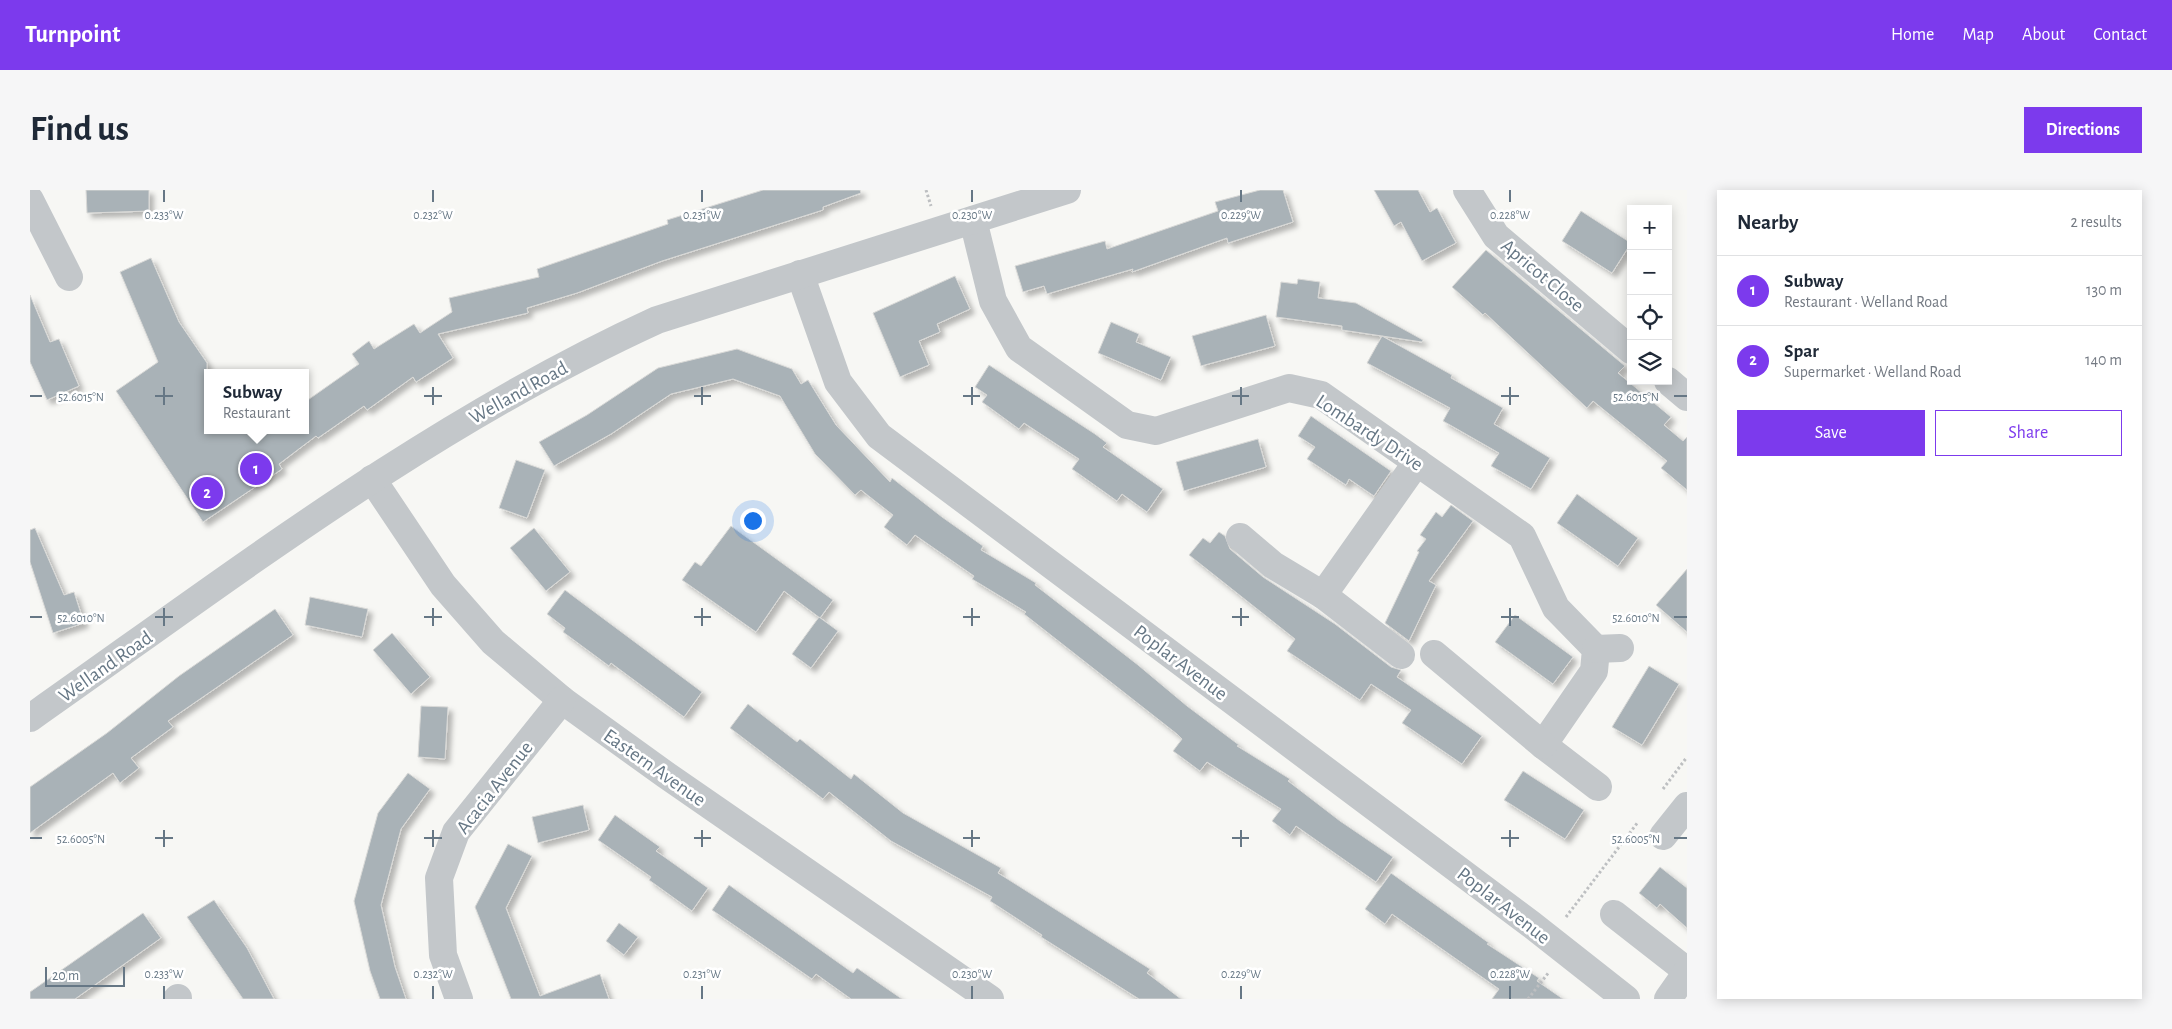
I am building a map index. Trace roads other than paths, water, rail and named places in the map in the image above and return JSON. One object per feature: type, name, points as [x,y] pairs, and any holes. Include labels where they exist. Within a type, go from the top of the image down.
[{"type":"street","name":"Welland Road","points":[[32,712],[372,479],[461,424],[612,340],[657,320],[1067,190]]},
{"type":"street","name":"Apricot Close","points":[[1467,190],[1496,236],[1627,347]]},
{"type":"street","points":[[30,200],[69,277]]},
{"type":"street","name":"Lombardy Drive","points":[[973,220],[993,301],[1019,348],[1127,425],[1156,431],[1289,388],[1322,395],[1522,536],[1556,608],[1608,649],[1543,744]]},
{"type":"street","name":"Poplar Avenue","points":[[800,274],[838,382],[880,436],[1532,925],[1565,953],[1626,999]]},
{"type":"street","points":[[1323,595],[1417,462]]},
{"type":"street","name":"Eastern Avenue","points":[[372,479],[443,585],[493,642],[562,700],[666,776],[990,999]]},
{"type":"street","points":[[1240,537],[1273,565],[1323,595],[1401,655]]},
{"type":"street","points":[[1434,654],[1598,787]]},
{"type":"street","name":"Acacia Avenue","points":[[459,999],[443,955],[439,878],[456,832],[562,700]]},
{"type":"street","points":[[1663,836],[1687,806]]},
{"type":"street","points":[[1614,914],[1687,972],[1668,999]]},
{"type":"place","name":"Subway","points":[[256,469]]},
{"type":"place","name":"Spar","points":[[207,493]]}]
